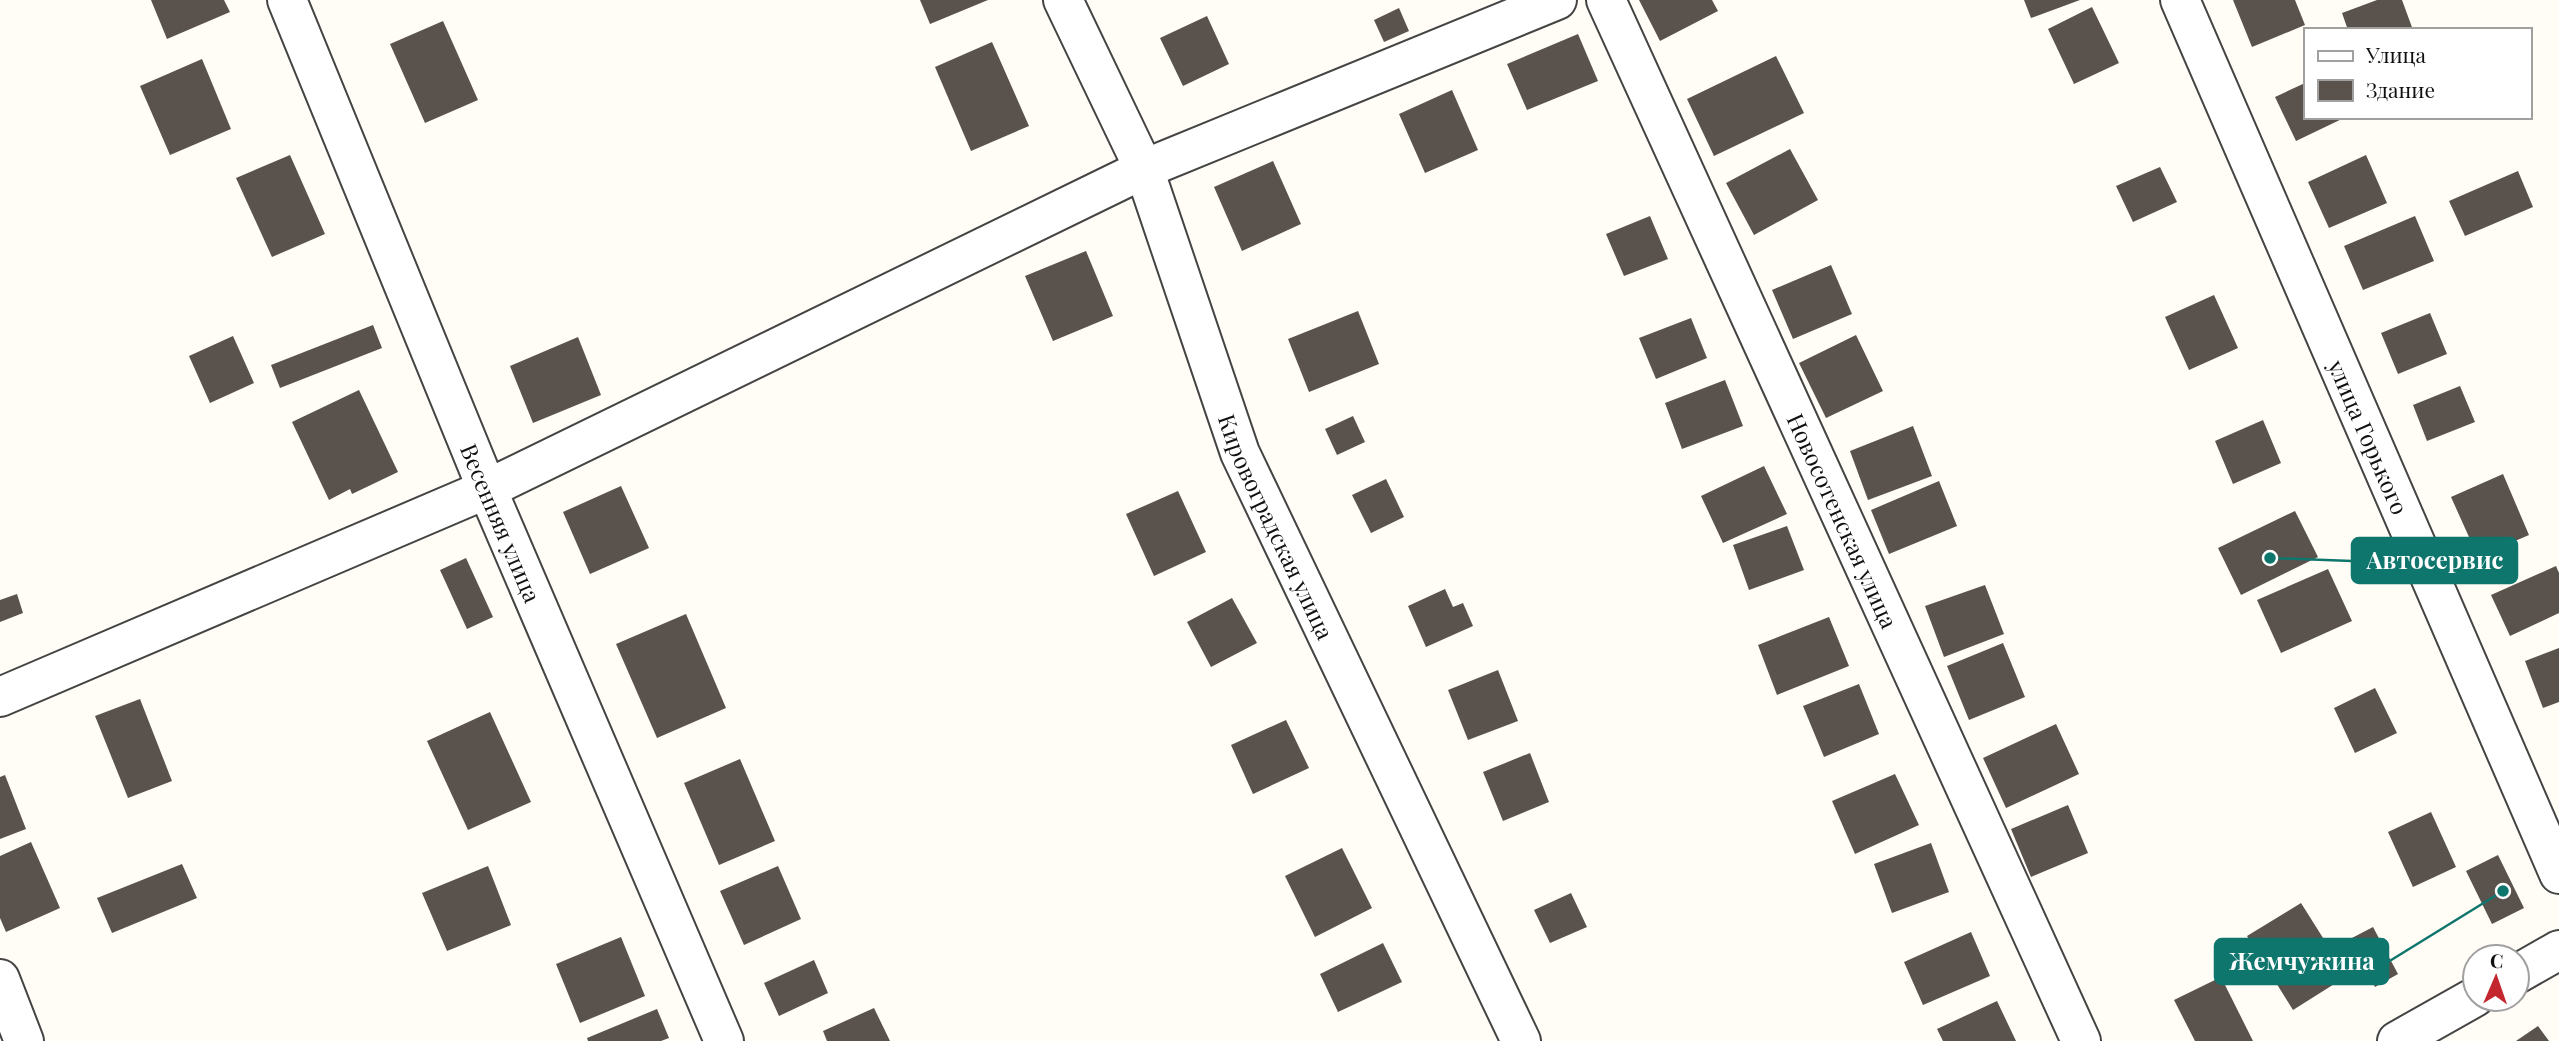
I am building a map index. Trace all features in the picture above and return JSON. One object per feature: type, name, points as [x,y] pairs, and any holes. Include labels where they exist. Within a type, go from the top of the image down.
[{"type":"street","name":"Весенняя улица","points":[[287,0],[487,489],[724,1041]]},
{"type":"street","name":"Кировоградская улица","points":[[1063,0],[1144,169],[1240,453],[1521,1041]]},
{"type":"street","points":[[0,697],[487,489],[1144,169],[1557,0]]},
{"type":"street","name":"Новосотенская улица","points":[[1606,0],[2081,1041]]},
{"type":"street","name":"улица Горького","points":[[2180,0],[2559,874]]},
{"type":"street","points":[[2531,966],[2559,950]]},
{"type":"street","points":[[0,979],[24,1041]]},
{"type":"street","points":[[2398,1041],[2461,1005]]},
{"type":"building","points":[[151,0],[224,0],[230,12],[167,39]]},
{"type":"building","points":[[920,0],[988,0],[930,24]]},
{"type":"building","points":[[1639,0],[1712,0],[1718,11],[1660,41]]},
{"type":"building","points":[[2024,0],[2080,0],[2031,18]]},
{"type":"building","points":[[2233,0],[2295,0],[2305,25],[2252,47]]},
{"type":"building","points":[[2377,0],[2402,0],[2412,28],[2347,28],[2342,13]]},
{"type":"building","points":[[2092,7],[2119,63],[2074,84],[2048,29]]},
{"type":"building","points":[[1399,8],[1409,31],[1384,42],[1374,20]]},
{"type":"building","points":[[1207,16],[1229,64],[1183,86],[1160,38]]},
{"type":"building","points":[[443,21],[478,100],[425,123],[390,44]]},
{"type":"building","points":[[1578,34],[1598,81],[1527,110],[1507,64]]},
{"type":"building","points":[[992,42],[1029,126],[971,151],[935,67]]},
{"type":"building","points":[[1776,56],[1804,113],[1714,156],[1687,99]]},
{"type":"building","points":[[202,59],[231,129],[170,155],[140,86]]},
{"type":"building","points":[[2304,83],[2304,119],[2342,119],[2296,141],[2275,97]]},
{"type":"building","points":[[1452,90],[1478,150],[1425,173],[1399,114]]},
{"type":"building","points":[[1790,149],[1818,200],[1754,235],[1726,183]]},
{"type":"building","points":[[290,155],[325,234],[272,257],[236,178]]},
{"type":"building","points":[[2366,155],[2387,203],[2329,228],[2308,182]]},
{"type":"building","points":[[1273,161],[1301,224],[1242,251],[1214,187]]},
{"type":"building","points":[[2160,167],[2177,202],[2133,222],[2116,186]]},
{"type":"building","points":[[2518,171],[2533,207],[2465,236],[2449,201]]},
{"type":"building","points":[[1650,216],[1668,259],[1624,276],[1606,234]]},
{"type":"building","points":[[2415,216],[2434,261],[2363,290],[2344,246]]},
{"type":"building","points":[[1086,251],[1113,316],[1053,341],[1025,276]]},
{"type":"building","points":[[1831,265],[1852,314],[1793,339],[1772,290]]},
{"type":"building","points":[[2214,295],[2238,348],[2189,370],[2165,317]]},
{"type":"building","points":[[1358,311],[1379,364],[1309,392],[1288,339]]},
{"type":"building","points":[[2430,313],[2447,354],[2398,374],[2381,333]]},
{"type":"building","points":[[1691,318],[1707,358],[1656,379],[1639,338]]},
{"type":"building","points":[[373,325],[382,348],[280,388],[271,365]]},
{"type":"building","points":[[1856,335],[1883,391],[1826,418],[1799,363]]},
{"type":"building","points":[[233,336],[254,383],[210,403],[189,356]]},
{"type":"building","points":[[578,337],[601,395],[533,423],[510,366]]},
{"type":"building","points":[[1725,380],[1743,426],[1682,449],[1665,403]]},
{"type":"building","points":[[2460,386],[2475,422],[2427,441],[2413,405]]},
{"type":"building","points":[[359,390],[398,472],[352,494],[350,489],[329,500],[292,422]]},
{"type":"building","points":[[1353,416],[1365,442],[1337,455],[1325,429]]},
{"type":"building","points":[[2263,420],[2281,463],[2233,484],[2215,441]]},
{"type":"building","points":[[1913,426],[1932,476],[1868,500],[1850,451]]},
{"type":"building","points":[[1764,466],[1787,514],[1723,543],[1701,496]]},
{"type":"building","points":[[2503,474],[2529,535],[2478,557],[2451,497]]},
{"type":"building","points":[[1386,479],[1404,517],[1371,533],[1352,495]]},
{"type":"building","points":[[1939,481],[1957,526],[1889,554],[1871,510]]},
{"type":"building","points":[[621,486],[649,548],[590,574],[563,512]]},
{"type":"building","points":[[1178,491],[1206,552],[1154,576],[1126,514]]},
{"type":"building","points":[[2295,511],[2318,557],[2241,595],[2218,548]]},
{"type":"building","points":[[1787,526],[1804,570],[1749,590],[1733,545]]},
{"type":"building","points":[[466,558],[493,617],[467,629],[440,570]]},
{"type":"building","points":[[2556,566],[2559,573],[2559,613],[2510,636],[2491,595]]},
{"type":"building","points":[[2328,569],[2352,621],[2281,653],[2257,600]]},
{"type":"building","points":[[1985,585],[2004,634],[1944,657],[1925,606]]},
{"type":"building","points":[[1445,589],[1453,607],[1463,603],[1473,626],[1426,647],[1408,606]]},
{"type":"building","points":[[17,594],[23,613],[0,622],[0,600]]},
{"type":"building","points":[[1232,598],[1257,643],[1211,667],[1187,622]]},
{"type":"building","points":[[686,614],[726,708],[657,738],[616,644]]},
{"type":"building","points":[[1829,617],[1849,666],[1777,695],[1758,645]]},
{"type":"building","points":[[2003,643],[2025,697],[1969,720],[1947,666]]},
{"type":"building","points":[[2559,648],[2559,702],[2543,708],[2525,661]]},
{"type":"building","points":[[1498,670],[1518,721],[1468,740],[1448,690]]},
{"type":"building","points":[[1859,684],[1879,734],[1824,757],[1803,706]]},
{"type":"building","points":[[2375,688],[2397,733],[2355,753],[2334,708]]},
{"type":"building","points":[[140,699],[172,781],[128,798],[95,716]]},
{"type":"building","points":[[490,712],[531,802],[468,830],[427,741]]},
{"type":"building","points":[[1286,720],[1309,768],[1253,794],[1231,745]]},
{"type":"building","points":[[2056,724],[2079,774],[2006,808],[1983,758]]},
{"type":"building","points":[[1530,753],[1549,802],[1503,821],[1483,772]]},
{"type":"building","points":[[740,759],[775,841],[719,865],[684,783]]},
{"type":"building","points":[[1895,774],[1919,825],[1855,854],[1832,801]]},
{"type":"building","points":[[5,775],[26,829],[0,839],[0,777]]},
{"type":"building","points":[[2068,805],[2088,853],[2031,877],[2011,829]]},
{"type":"building","points":[[2431,812],[2456,867],[2413,887],[2388,832]]},
{"type":"building","points":[[31,842],[60,908],[6,932],[0,918],[0,856]]},
{"type":"building","points":[[1931,843],[1949,892],[1892,913],[1874,864]]},
{"type":"building","points":[[1342,848],[1372,908],[1315,937],[1285,876]]},
{"type":"building","points":[[2498,855],[2524,908],[2492,924],[2466,871]]},
{"type":"building","points":[[182,864],[197,898],[112,933],[97,898]]},
{"type":"building","points":[[488,866],[511,925],[447,951],[422,893]]},
{"type":"building","points":[[778,866],[801,919],[744,945],[720,891]]},
{"type":"building","points":[[1571,893],[1587,927],[1550,943],[1534,910]]},
{"type":"building","points":[[2301,903],[2347,976],[2293,1010],[2247,936]]},
{"type":"building","points":[[2373,927],[2398,974],[2375,987],[2350,939]]},
{"type":"building","points":[[1971,932],[1990,976],[1923,1005],[1904,962]]},
{"type":"building","points":[[621,937],[645,996],[580,1023],[556,964]]},
{"type":"building","points":[[1383,943],[1402,982],[1338,1012],[1320,974]]},
{"type":"building","points":[[814,960],[828,993],[779,1016],[764,983]]},
{"type":"building","points":[[2221,977],[2253,1041],[2195,1041],[2174,1000]]},
{"type":"building","points":[[1997,1001],[2016,1041],[1943,1041],[1937,1029]]},
{"type":"building","points":[[874,1008],[890,1041],[827,1041],[823,1031]]},
{"type":"building","points":[[657,1009],[669,1038],[661,1041],[588,1041],[587,1038]]},
{"type":"building","points":[[2538,1026],[2549,1041],[2516,1041]]},
{"type":"place","name":"Автосервис","points":[[2270,558]]},
{"type":"place","name":"Жемчужина","points":[[2503,891]]}]
